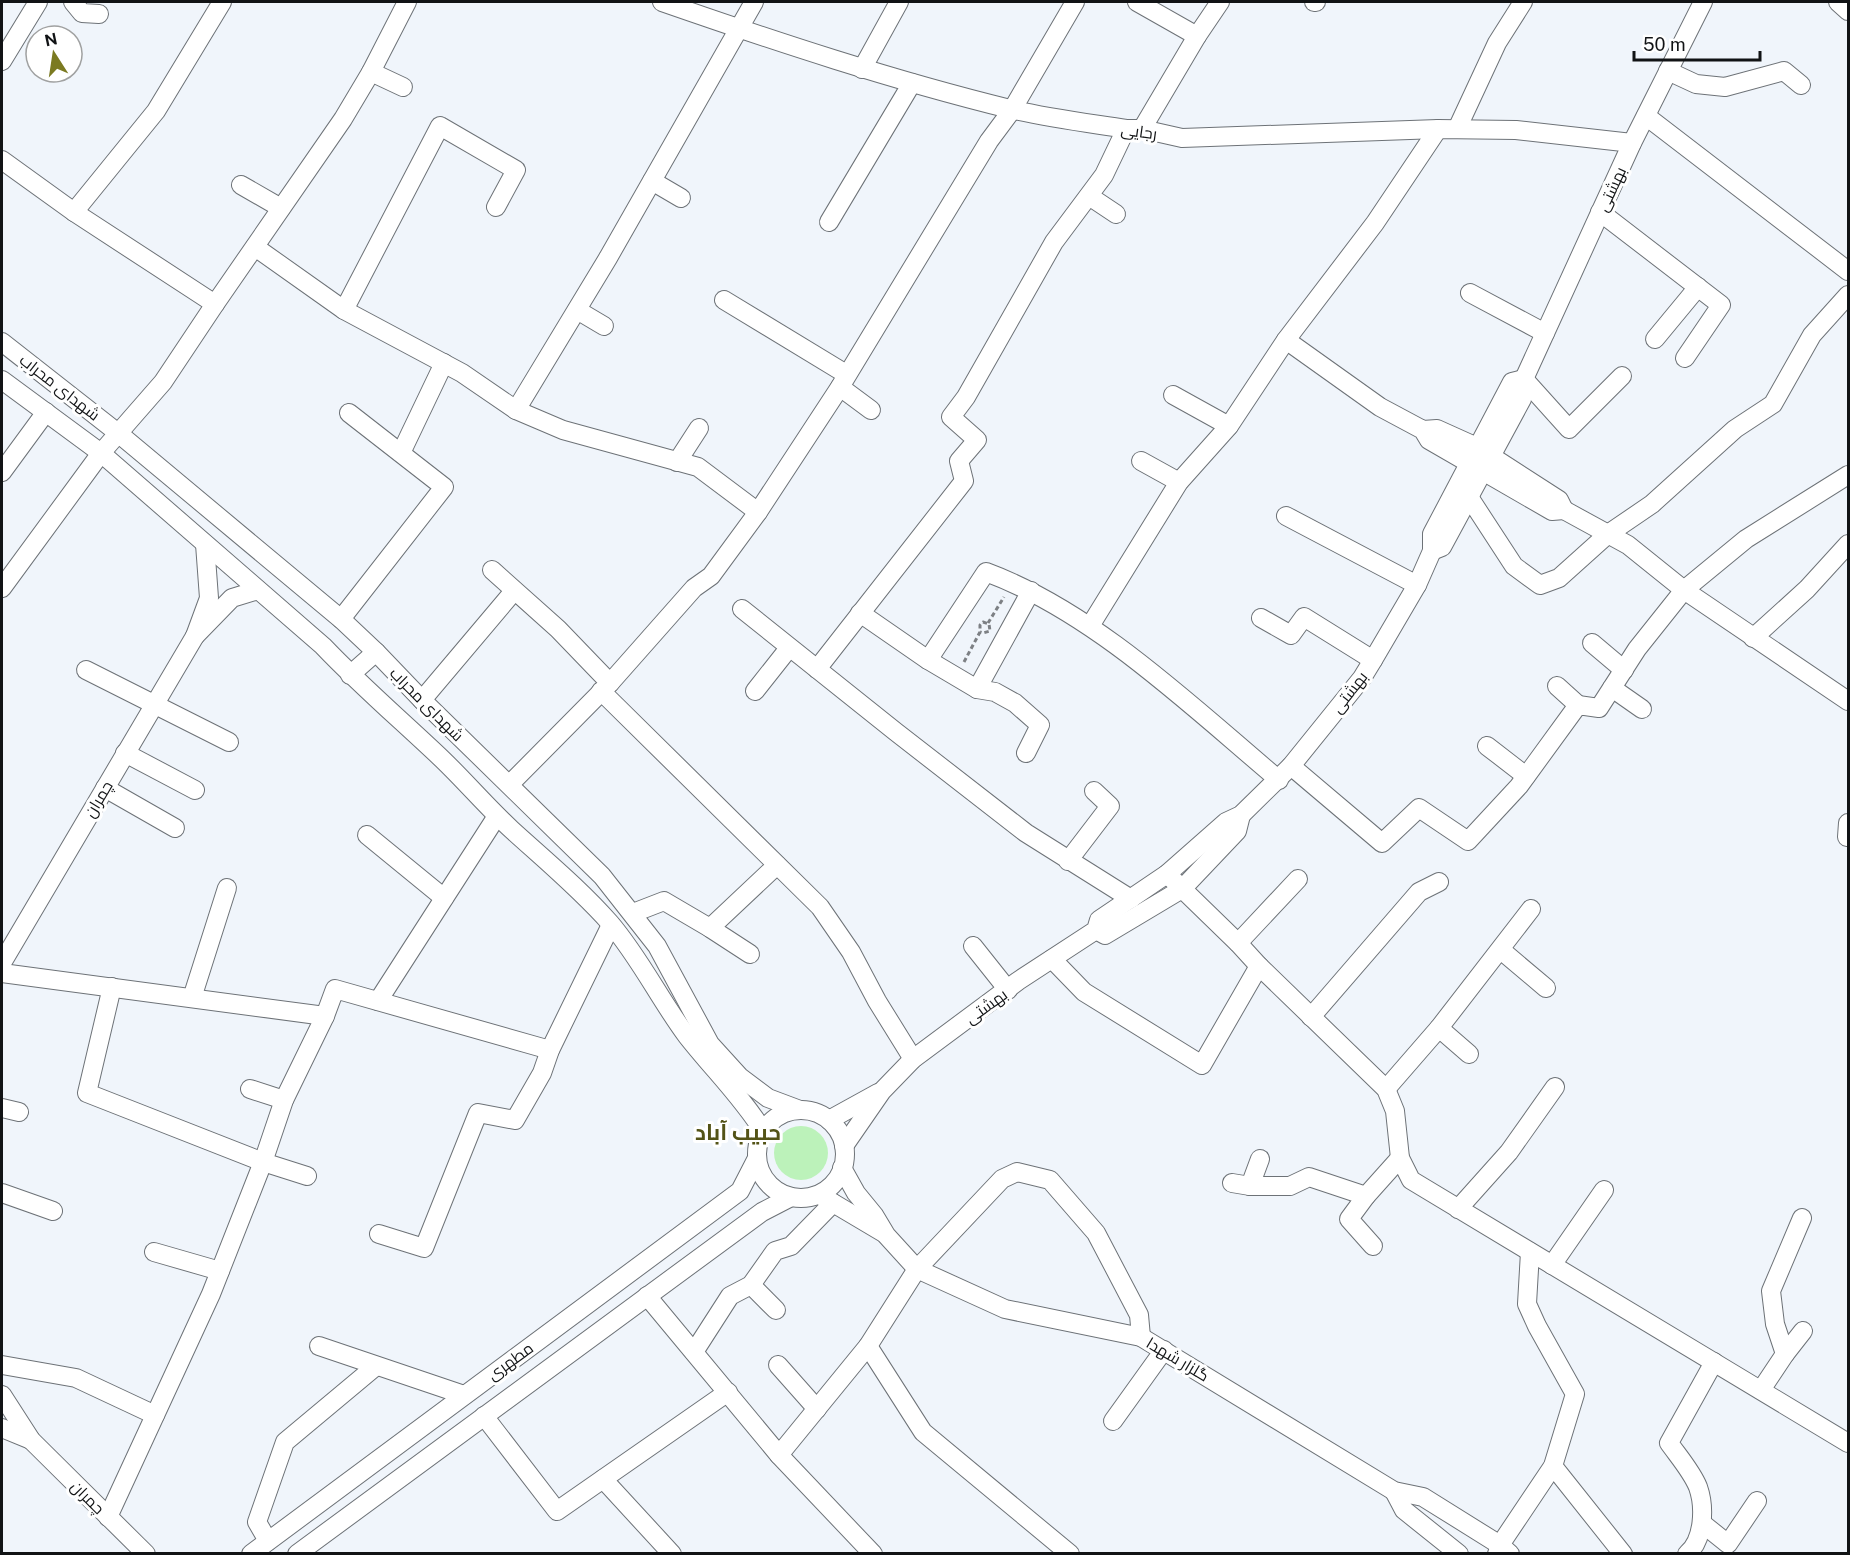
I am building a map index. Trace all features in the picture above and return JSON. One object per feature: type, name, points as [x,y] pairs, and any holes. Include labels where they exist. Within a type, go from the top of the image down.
[{"type":"street","points":[[2,61],[38,2]]},
{"type":"street","points":[[72,2],[82,13],[99,14]]},
{"type":"street","points":[[74,212],[156,111],[222,2]]},
{"type":"street","points":[[2,588],[101,453],[163,382],[343,119],[371,72],[407,2]]},
{"type":"street","name":"رجایی","points":[[662,2],[862,69],[1012,110],[1182,138],[1457,129],[1516,130],[1632,143]]},
{"type":"street","points":[[516,410],[577,310],[754,2]]},
{"type":"street","points":[[862,69],[899,2]]},
{"type":"street","points":[[510,784],[606,687],[694,588],[711,576],[758,512],[843,380],[989,141],[1012,110],[1075,2]]},
{"type":"street","points":[[1137,2],[1197,36]]},
{"type":"street","points":[[818,669],[964,481],[959,461],[977,440],[951,417],[966,397],[1054,242],[1104,175],[1220,2]]},
{"type":"street","points":[[1457,129],[1497,43],[1523,2]]},
{"type":"street","name":"بهشتی","points":[[1480,459],[1522,399],[1524,379],[1632,143],[1703,2]]},
{"type":"street","points":[[1838,2],[1848,10]]},
{"type":"street","points":[[1668,71],[1696,84],[1725,87],[1784,71],[1802,85]]},
{"type":"street","points":[[371,72],[403,87]]},
{"type":"street","points":[[829,222],[912,83]]},
{"type":"street","points":[[1646,116],[1848,271]]},
{"type":"street","points":[[344,310],[440,126],[516,170],[496,207]]},
{"type":"street","points":[[1090,626],[1179,482],[1228,426],[1286,340],[1375,223],[1438,129]]},
{"type":"street","points":[[2,160],[74,212],[215,304]]},
{"type":"street","points":[[652,181],[681,198]]},
{"type":"street","points":[[242,185],[281,207]]},
{"type":"street","points":[[1089,196],[1116,214]]},
{"type":"street","points":[[1600,213],[1721,304],[1684,357]]},
{"type":"street","points":[[255,247],[344,310],[462,373],[516,410],[563,430],[698,467],[758,512]]},
{"type":"street","points":[[1655,339],[1698,287]]},
{"type":"street","points":[[1470,293],[1545,333]]},
{"type":"street","points":[[1469,497],[1514,566],[1540,585],[1559,578],[1608,534],[1652,504],[1735,429],[1773,404],[1812,335],[1848,295]]},
{"type":"street","points":[[724,300],[843,380],[871,410]]},
{"type":"street","points":[[577,310],[604,326]]},
{"type":"street","points":[[1286,340],[1380,407],[1423,430],[1429,440],[1480,459],[1552,511],[1564,510],[1628,545],[1684,590],[1848,701]]},
{"type":"street","name":"شهدای محراب","points":[[2,342],[118,433],[341,618],[602,876],[657,946],[710,1044],[740,1077],[768,1098],[800,1110]]},
{"type":"street","points":[[401,453],[444,363]]},
{"type":"street","points":[[1524,379],[1569,429],[1622,376]]},
{"type":"street","name":"شهدای محراب","points":[[2,380],[101,453],[323,646],[350,675],[443,760],[497,816],[577,889],[611,925],[635,957],[672,1015],[751,1112],[763,1131]]},
{"type":"street","points":[[1173,395],[1228,426]]},
{"type":"street","points":[[2,472],[46,412]]},
{"type":"street","points":[[341,618],[444,487],[349,413]]},
{"type":"street","points":[[677,462],[699,428]]},
{"type":"street","points":[[1480,459],[1469,497],[1442,547],[1432,551],[1432,534],[1480,459]]},
{"type":"street","points":[[1141,461],[1179,482]]},
{"type":"street","points":[[1557,686],[1578,705],[1599,708],[1637,649],[1684,590],[1746,539],[1848,475]]},
{"type":"street","points":[[1286,516],[1417,585]]},
{"type":"street","points":[[195,636],[209,598],[205,544]]},
{"type":"street","points":[[1754,638],[1807,589],[1848,544]]},
{"type":"street","name":"بهشتی","points":[[882,1090],[913,1059],[1096,930],[1099,920],[1167,874],[1226,822],[1241,815],[1285,773],[1374,660],[1417,585],[1432,551]]},
{"type":"street","points":[[492,570],[558,629],[606,687],[820,907],[850,952],[913,1059]]},
{"type":"street","points":[[928,660],[986,572],[1012,582],[1090,626],[1175,692],[1382,843],[1419,808],[1468,842],[1526,776],[1578,705]]},
{"type":"street","points":[[195,636],[232,598],[258,590]]},
{"type":"street","points":[[422,700],[514,591]]},
{"type":"street","points":[[977,689],[1031,591]]},
{"type":"street","points":[[742,609],[1026,833],[1131,899]]},
{"type":"street","points":[[860,613],[928,660],[977,689],[995,692],[1015,703],[1040,725],[1026,753]]},
{"type":"street","points":[[1261,618],[1291,635],[1304,617],[1374,660]]},
{"type":"street","name":"چمران","points":[[2,963],[195,636]]},
{"type":"street","points":[[1592,643],[1624,670]]},
{"type":"street","points":[[755,691],[789,648]]},
{"type":"street","points":[[350,675],[376,652]]},
{"type":"street","points":[[86,670],[229,741]]},
{"type":"street","points":[[1612,688],[1642,709]]},
{"type":"street","points":[[1486,746],[1526,776]]},
{"type":"street","points":[[125,753],[195,790]]},
{"type":"street","points":[[105,788],[175,828]]},
{"type":"street","points":[[1068,861],[1110,806],[1094,791]]},
{"type":"street","name":"بهشتی","points":[[1096,930],[1105,935],[1182,890],[1237,831],[1241,815]]},
{"type":"street","points":[[378,1001],[497,816]]},
{"type":"street","points":[[367,835],[444,898]]},
{"type":"street","points":[[710,928],[777,865]]},
{"type":"street","points":[[1167,874],[1386,1089],[1395,1111],[1400,1158],[1411,1180],[1847,1439]]},
{"type":"street","points":[[1238,943],[1298,879]]},
{"type":"street","points":[[1311,1017],[1419,892],[1438,882]]},
{"type":"street","points":[[192,998],[226,888]]},
{"type":"street","points":[[633,914],[664,901],[750,954]]},
{"type":"street","points":[[1386,1089],[1439,1028],[1531,909]]},
{"type":"street","points":[[379,1234],[424,1248],[478,1113],[515,1120],[542,1073],[550,1050],[611,925]]},
{"type":"street","points":[[635,957],[657,946]]},
{"type":"street","points":[[973,946],[1008,990]]},
{"type":"street","points":[[1501,950],[1546,988]]},
{"type":"street","points":[[1052,959],[1084,992],[1202,1065],[1259,966]]},
{"type":"street","points":[[2,973],[325,1016]]},
{"type":"street","points":[[112,987],[87,1093],[263,1162],[307,1176]]},
{"type":"street","points":[[108,1517],[220,1271],[263,1162],[284,1100],[325,1016],[335,989],[550,1050]]},
{"type":"street","points":[[1439,1028],[1469,1054]]},
{"type":"street","points":[[1458,1209],[1509,1152],[1555,1088]]},
{"type":"street","points":[[250,1089],[284,1100]]},
{"type":"street","points":[[829,1120],[882,1090]]},
{"type":"street","points":[[844,1146],[882,1090]]},
{"type":"street","points":[[694,1352],[730,1296],[751,1285],[775,1251],[791,1246],[826,1199],[830,1187],[840,1176],[845,1161],[844,1146],[839,1131],[829,1120],[816,1113],[800,1110],[785,1113],[772,1121],[763,1131],[758,1144],[757,1158],[760,1171],[767,1183],[778,1192],[791,1197],[826,1199],[886,1235]]},
{"type":"street","name":"مطهری","points":[[251,1554],[740,1191],[757,1158]]},
{"type":"street","points":[[1373,1246],[1348,1220],[1400,1158]]},
{"type":"street","points":[[1260,1159],[1241,1184],[1290,1186],[1309,1178],[1366,1196]]},
{"type":"street","points":[[842,1168],[856,1193],[874,1215],[886,1235]]},
{"type":"street","points":[[779,1455],[868,1346],[917,1269],[1002,1179],[1017,1172],[1050,1180],[1096,1233],[1139,1315],[1141,1337]]},
{"type":"street","points":[[1552,1265],[1604,1190]]},
{"type":"street","points":[[2,1193],[53,1211]]},
{"type":"street","name":"مطهری","points":[[297,1554],[762,1212],[791,1197]]},
{"type":"street","points":[[717,1208],[726,1206],[738,1213],[740,1222],[736,1231]]},
{"type":"street","points":[[1785,1354],[1775,1324],[1772,1291],[1802,1218]]},
{"type":"street","name":"گلزار شهدا","points":[[886,1235],[917,1269],[1005,1309],[1141,1337],[1394,1491],[1423,1497],[1463,1522],[1502,1551]]},
{"type":"street","points":[[154,1252],[220,1271]]},
{"type":"street","points":[[1502,1551],[1552,1466],[1575,1394],[1527,1304],[1530,1252]]},
{"type":"street","points":[[751,1285],[776,1310]]},
{"type":"street","points":[[647,1296],[779,1455],[873,1554]]},
{"type":"street","points":[[1761,1390],[1803,1331]]},
{"type":"street","points":[[319,1346],[464,1395]]},
{"type":"street","points":[[868,1346],[923,1432],[1070,1554]]},
{"type":"street","points":[[1113,1421],[1164,1350]]},
{"type":"street","points":[[1687,1554],[1693,1549],[1703,1524],[1698,1487],[1669,1443],[1714,1362]]},
{"type":"street","points":[[2,1365],[76,1378],[155,1415]]},
{"type":"street","points":[[778,1365],[817,1408]]},
{"type":"street","points":[[268,1541],[258,1522],[285,1442],[376,1366]]},
{"type":"street","points":[[484,1416],[557,1511],[728,1392]]},
{"type":"street","points":[[2,1395],[31,1440]]},
{"type":"street","points":[[2,1428],[31,1440]]},
{"type":"street","name":"چمران","points":[[31,1440],[146,1554]]},
{"type":"street","points":[[1552,1466],[1623,1554]]},
{"type":"street","points":[[603,1479],[672,1554]]},
{"type":"street","name":"گلزار شهدا","points":[[1394,1491],[1404,1510],[1449,1550]]},
{"type":"street","points":[[1703,1524],[1728,1544],[1757,1501]]},
{"type":"street","points":[[1449,1550],[1463,1522]]},
{"type":"path","points":[[988,623],[1012,582]]},
{"type":"path","points":[[956,676],[980,632],[980,625],[983,622],[988,623]]},
{"type":"path","points":[[980,632],[990,631],[988,623]]},
{"type":"green space","points":[[796,1126],[806,1126],[816,1130],[824,1138],[828,1153],[824,1168],[816,1176],[806,1180],[796,1180],[786,1176],[778,1168],[774,1158],[774,1148],[778,1138],[786,1130]]},
{"type":"district","name":"حبیب آباد","points":[[738,1132]]}]
